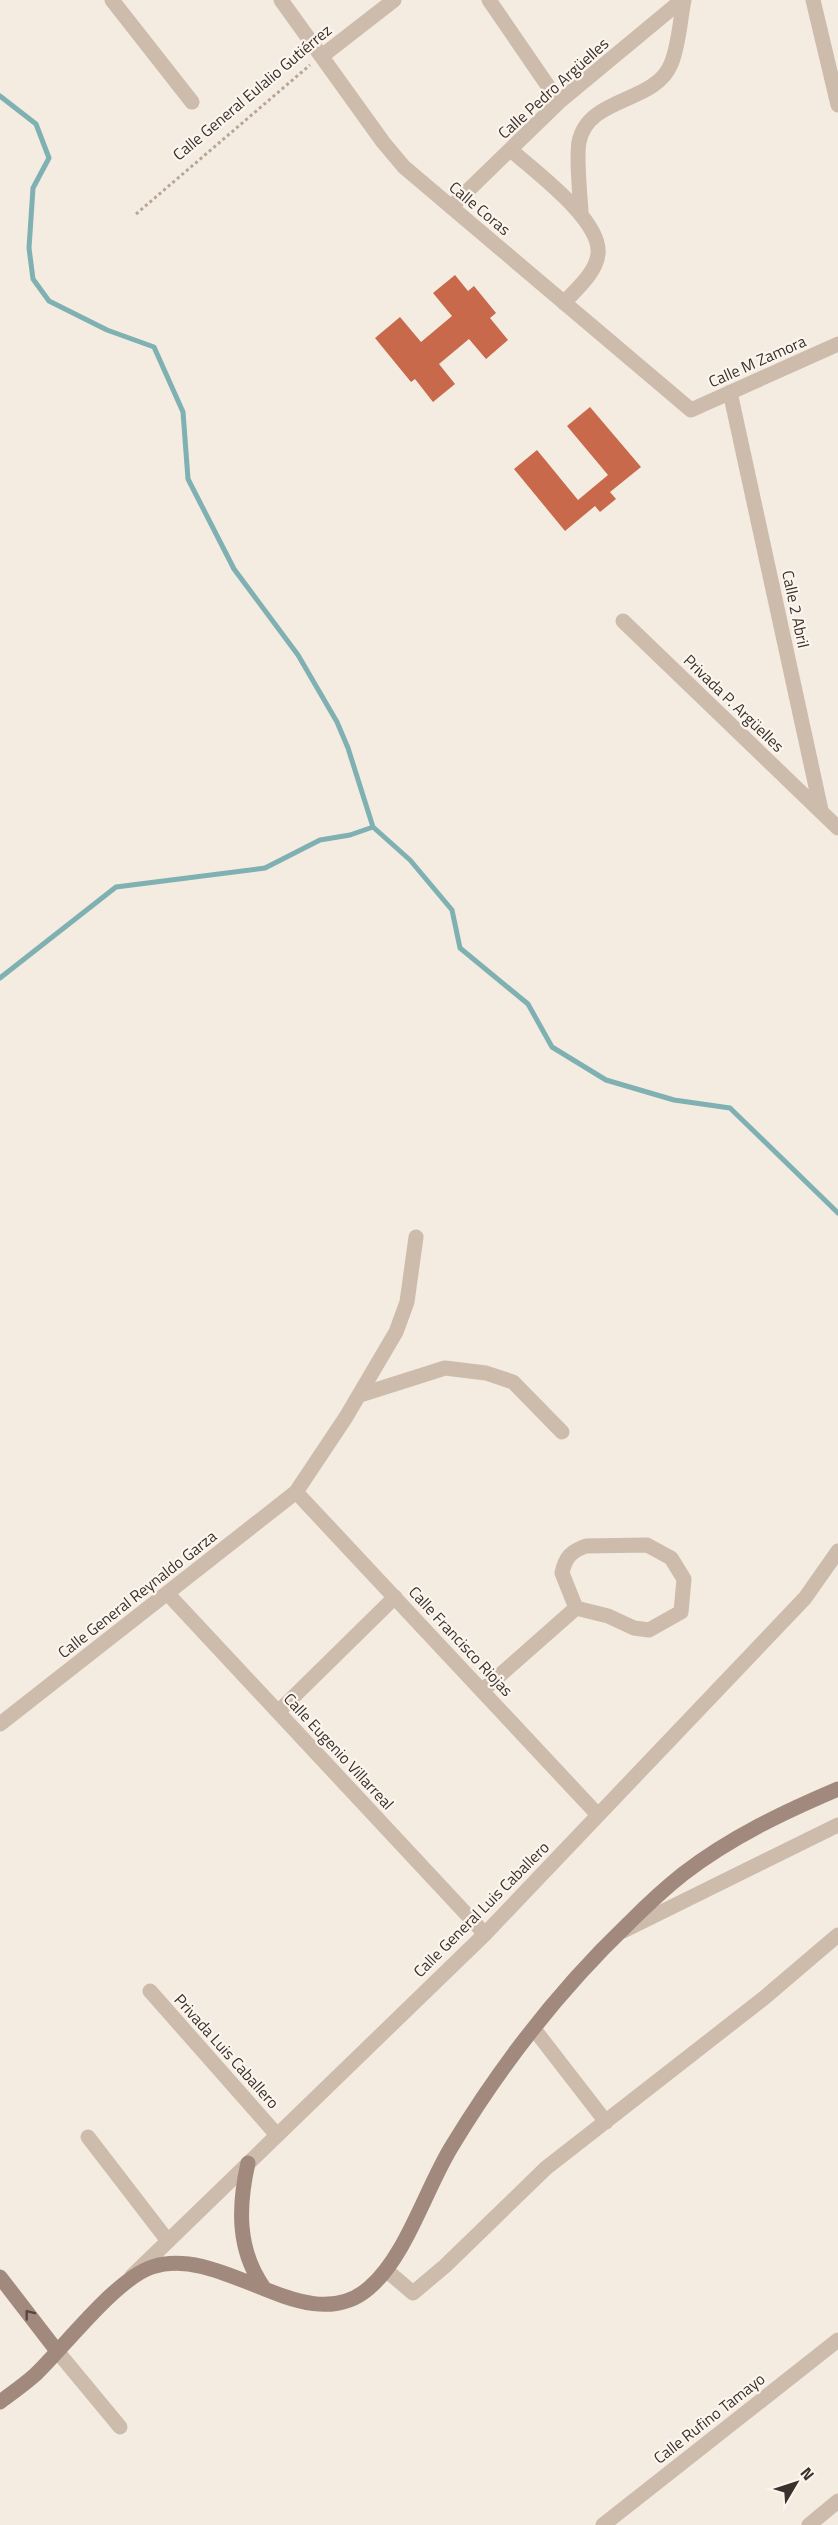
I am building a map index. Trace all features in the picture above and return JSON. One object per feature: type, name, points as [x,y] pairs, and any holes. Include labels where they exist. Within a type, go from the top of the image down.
[{"type":"main road","points":[[0,2402],[35,2375],[132,2276],[154,2266],[178,2262],[200,2265],[305,2303],[331,2303],[357,2296],[369,2289],[386,2270],[450,2149],[488,2090],[562,1992],[620,1932],[683,1874],[757,1826],[838,1789]]},
{"type":"main road","points":[[248,2163],[243,2187],[243,2242],[250,2265],[264,2288]]},
{"type":"main road","points":[[0,2277],[57,2350]]},
{"type":"street","points":[[112,0],[192,102]]},
{"type":"street","name":"Calle Coras","points":[[281,0],[383,142],[404,167],[691,410]]},
{"type":"street","name":"Calle General Eulalio Gutiérrez","points":[[322,56],[394,0]]},
{"type":"street","points":[[489,0],[559,102]]},
{"type":"street","points":[[813,0],[838,102]]},
{"type":"street","points":[[581,212],[579,142],[586,128],[607,108],[653,87],[671,65],[676,2]]},
{"type":"street","name":"Calle Pedro Argüelles","points":[[451,207],[559,102],[676,2]]},
{"type":"street","points":[[511,150],[581,212],[592,231],[598,254],[593,270],[564,303]]},
{"type":"street","name":"Calle M Zamora","points":[[691,410],[838,344]]},
{"type":"street","name":"Calle 2 Abril","points":[[730,392],[821,810]]},
{"type":"street","name":"Privada P. Argüelles","points":[[623,621],[727,723],[821,810]]},
{"type":"street","points":[[821,810],[838,828]]},
{"type":"street","name":"Calle General Reynaldo Garza","points":[[0,1724],[296,1492],[360,1395],[396,1332],[407,1302],[416,1237]]},
{"type":"street","points":[[360,1395],[445,1368],[486,1373],[513,1382],[562,1432]]},
{"type":"street","name":"Calle Francisco Riojas","points":[[296,1492],[598,1815]]},
{"type":"street","points":[[647,1545],[671,1558],[684,1579],[681,1612],[649,1630],[634,1628],[608,1616],[576,1608],[562,1574],[567,1556],[586,1546],[647,1545]]},
{"type":"street","name":"Calle General Luis Caballero","points":[[132,2276],[485,1934],[806,1598],[838,1551]]},
{"type":"street","name":"Calle Eugenio Villarreal","points":[[167,1593],[485,1934]]},
{"type":"street","points":[[278,1712],[395,1597]]},
{"type":"street","points":[[483,1690],[576,1608]]},
{"type":"street","points":[[620,1932],[838,1825]]},
{"type":"street","points":[[386,2270],[413,2292],[445,2266],[546,2168],[764,1998],[838,1935]]},
{"type":"street","name":"Privada Luis Caballero","points":[[150,1991],[277,2135]]},
{"type":"street","points":[[534,2030],[606,2122]]},
{"type":"street","points":[[88,2137],[168,2241]]},
{"type":"street","name":"Calle Rufino Tamayo","points":[[603,2525],[621,2520],[838,2340]]},
{"type":"street","points":[[57,2350],[120,2427]]},
{"type":"street","points":[[808,2525],[838,2501]]},
{"type":"path","name":"Calle General Eulalio Gutiérrez","points":[[136,214],[322,56]]},
{"type":"building","points":[[455,275],[468,291],[474,286],[496,313],[490,318],[508,340],[486,359],[469,339],[439,364],[455,384],[433,402],[415,379],[411,382],[375,338],[400,317],[421,342],[452,316],[433,293]]},
{"type":"building","points":[[590,407],[641,467],[610,492],[616,499],[600,512],[595,506],[565,531],[514,469],[537,450],[578,500],[608,475],[567,426]]},
{"type":"waterway","points":[[0,96],[36,124],[49,158],[33,188],[29,248],[33,279],[49,301],[107,330],[154,347],[183,412],[188,479],[234,569],[298,655],[337,722],[348,748],[373,827]]},
{"type":"waterway","points":[[0,978],[116,887],[265,868],[320,840],[350,835],[373,827],[410,860],[452,910],[460,948],[528,1004],[552,1047],[606,1080],[674,1100],[730,1108],[838,1213]]}]
